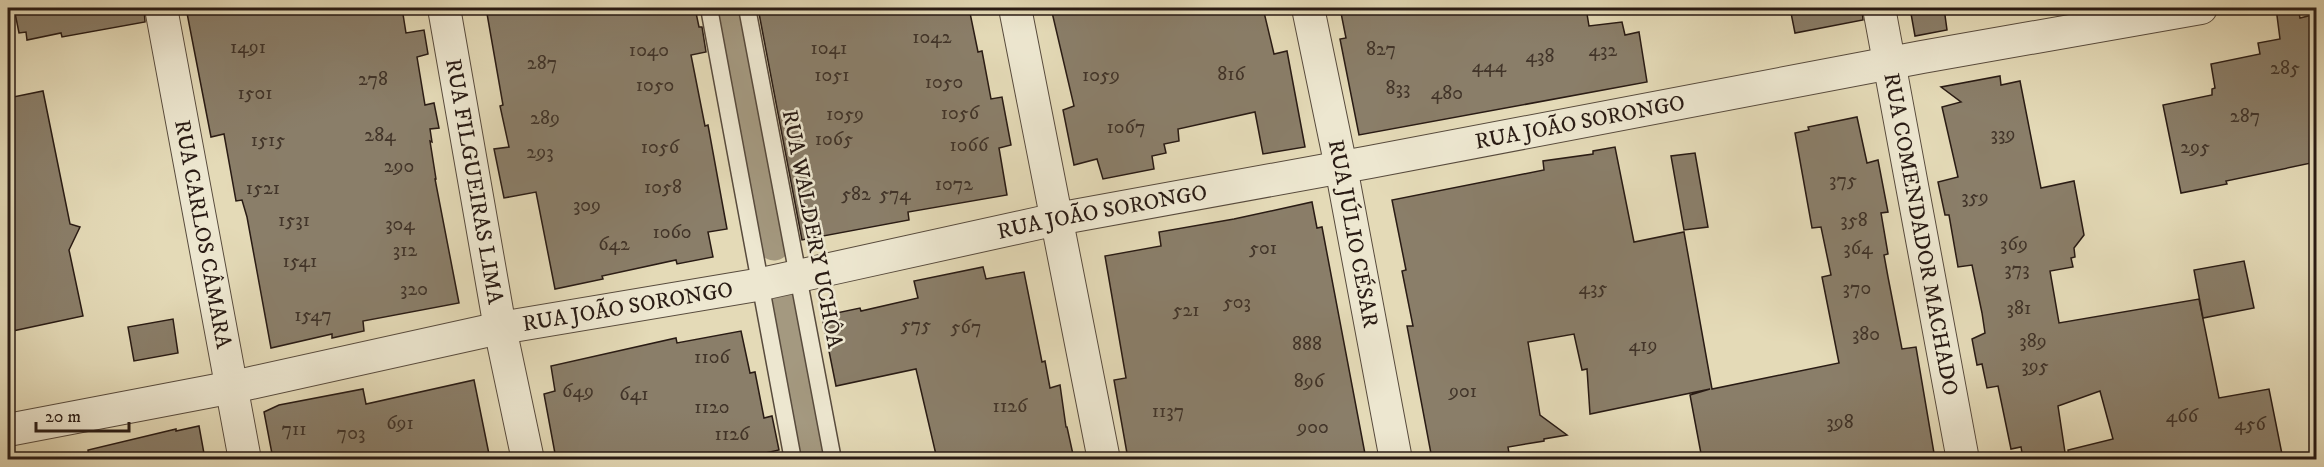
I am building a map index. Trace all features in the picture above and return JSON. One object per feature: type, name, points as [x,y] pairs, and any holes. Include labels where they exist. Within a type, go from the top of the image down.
[{"type":"street","name":"RUA CARLOS CÂMARA","points":[[161,8],[245,459]]},
{"type":"street","name":"RUA FILGUEIRAS LIMA","points":[[444,8],[500,328],[528,459]]},
{"type":"street","points":[[1015,8],[1104,459]]},
{"type":"street","name":"RUA JÚLIO CÉSAR","points":[[1308,8],[1341,167],[1396,459]]},
{"type":"street","name":"RUA COMENDADOR MACHADO","points":[[1879,8],[1963,459]]},
{"type":"street","name":"RUA JOÃO SORONGO","points":[[8,430],[233,387],[500,328],[797,277],[1057,219],[1889,63],[2201,8]]},
{"type":"lane","points":[[709,8],[793,459]]},
{"type":"lane","name":"RUA WALDERY UCHÔA","points":[[747,8],[833,459]]},
{"type":"building","points":[[14,8],[144,8],[145,22],[62,37],[61,33],[27,40],[26,32],[19,33]]},
{"type":"building","points":[[186,8],[402,8],[406,33],[424,30],[428,54],[417,57],[425,105],[434,103],[439,128],[430,129],[432,142],[430,141],[459,303],[363,321],[364,331],[332,338],[332,334],[271,348],[247,217],[242,200],[236,201],[224,134],[211,137]]},
{"type":"building","points":[[486,8],[695,8],[699,27],[702,27],[706,52],[691,55],[705,126],[708,125],[727,229],[708,232],[713,257],[677,264],[676,260],[555,289],[536,192],[504,198],[494,149],[509,147],[500,106],[503,105]]},
{"type":"building","points":[[758,8],[969,8],[978,52],[982,51],[991,99],[1002,97],[1011,145],[999,148],[1007,195],[908,212],[909,220],[802,240]]},
{"type":"building","points":[[1051,8],[1263,8],[1274,54],[1287,51],[1305,147],[1263,154],[1255,112],[1178,129],[1179,141],[1164,144],[1166,153],[1152,156],[1154,169],[1103,179],[1097,159],[1074,165],[1063,110],[1074,106]]},
{"type":"building","points":[[1340,8],[1586,8],[1589,26],[1622,22],[1625,35],[1639,32],[1647,82],[1359,135],[1340,39],[1346,38]]},
{"type":"building","points":[[1790,8],[1862,8],[1863,20],[1795,33]]},
{"type":"building","points":[[1910,8],[1944,8],[1947,30],[1915,36]]},
{"type":"building","points":[[2276,8],[2298,8],[2300,18],[2316,14],[2316,162],[2181,193],[2163,105],[2212,95],[2212,89],[2215,88],[2211,64],[2260,54],[2258,43],[2280,39]]},
{"type":"building","points":[[2000,76],[2001,85],[2020,81],[2041,188],[2074,181],[2084,235],[2074,248],[2075,257],[2071,258],[2073,267],[2050,271],[2059,323],[2199,299],[2219,398],[2269,389],[2283,459],[2069,459],[2068,450],[2113,439],[2100,391],[2058,406],[2066,459],[2023,459],[2021,447],[2011,449],[1998,386],[1987,388],[1982,364],[1977,365],[1972,339],[1985,333],[1972,265],[1958,267],[1949,215],[1945,215],[1938,182],[1958,177],[1942,107],[1961,102],[1941,87]]},
{"type":"building","points":[[43,91],[70,224],[80,227],[69,250],[83,316],[8,332],[8,98]]},
{"type":"building","points":[[1857,117],[1867,163],[1878,160],[1888,212],[1881,213],[1888,254],[1884,255],[1888,277],[1902,349],[1916,347],[1935,459],[1702,459],[1690,395],[1710,389],[1590,414],[1587,369],[1582,370],[1574,334],[1528,342],[1540,415],[1567,435],[1508,447],[1510,459],[1432,459],[1407,326],[1413,326],[1402,271],[1406,270],[1392,200],[1544,170],[1543,161],[1593,154],[1593,151],[1615,147],[1634,242],[1684,232],[1712,389],[1839,363],[1822,277],[1831,275],[1821,227],[1812,228],[1795,133],[1809,130],[1808,127]]},
{"type":"building","points":[[1695,153],[1708,227],[1684,230],[1671,156]]},
{"type":"building","points":[[1312,202],[1317,228],[1322,227],[1366,459],[1128,459],[1114,380],[1126,378],[1105,256],[1161,246],[1159,232]]},
{"type":"building","points":[[2244,261],[2254,308],[2203,318],[2194,270]]},
{"type":"building","points":[[983,267],[986,279],[1024,272],[1042,362],[1045,361],[1050,388],[1060,385],[1066,427],[1074,459],[937,459],[916,369],[836,386],[822,316],[860,308],[861,311],[918,298],[914,281]]},
{"type":"building","points":[[173,319],[178,353],[134,361],[128,327]]},
{"type":"building","points":[[741,331],[750,373],[755,372],[764,418],[772,416],[779,450],[765,453],[766,459],[556,459],[544,394],[555,391],[551,366],[676,338],[677,343]]},
{"type":"building","points":[[474,380],[490,459],[273,459],[264,412],[279,405],[363,389],[366,404]]},
{"type":"building","points":[[199,426],[205,459],[89,459],[88,450],[176,429],[176,431]]},
{"type":"waterway","points":[[735,8],[774,244]]},
{"type":"waterway","points":[[784,306],[813,460]]}]
